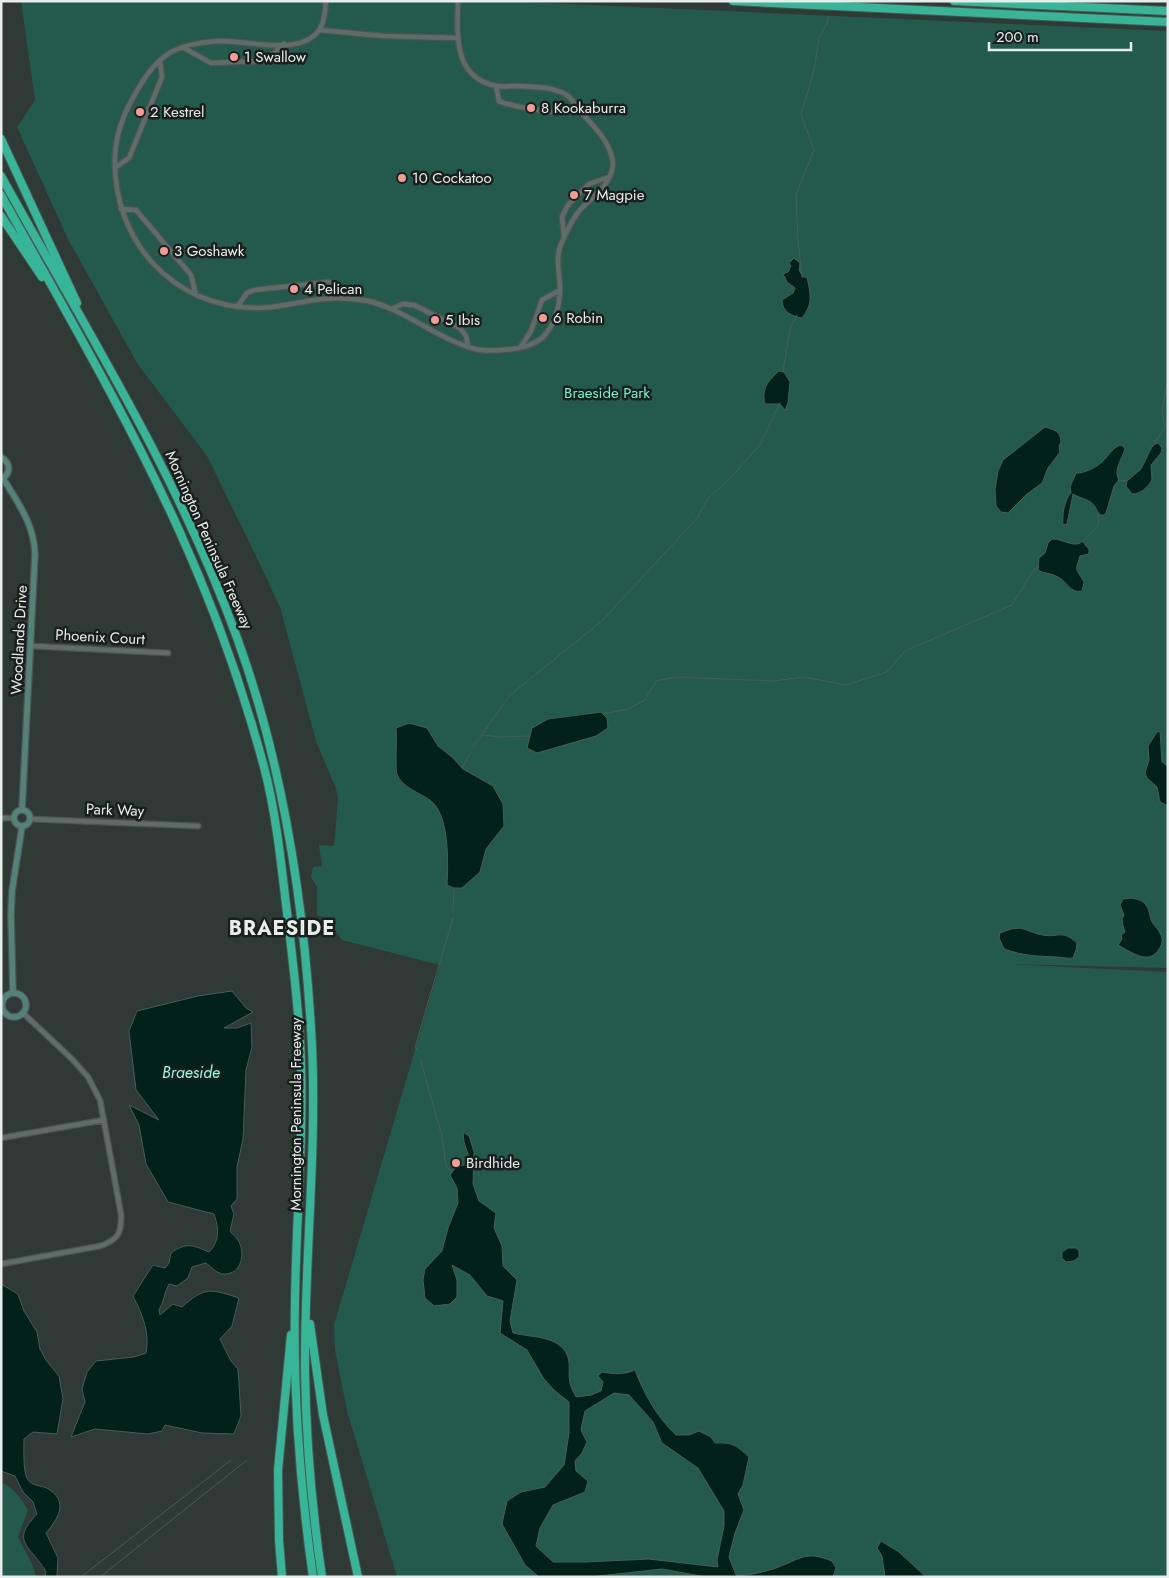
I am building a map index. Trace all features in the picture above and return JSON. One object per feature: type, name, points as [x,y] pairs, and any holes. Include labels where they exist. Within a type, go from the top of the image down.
[{"type":"highway","points":[[733,1],[1168,22]]},
{"type":"highway","points":[[954,1],[1168,11]]},
{"type":"highway","points":[[1,140],[82,312],[167,474]]},
{"type":"highway","name":"Mornington Peninsula Freeway","points":[[1,176],[167,474],[193,530],[237,636],[276,769],[300,914],[312,1048],[312,1129],[305,1370],[309,1456],[322,1577]]},
{"type":"highway","name":"Mornington Peninsula Freeway","points":[[1,195],[155,479],[180,532],[220,629],[250,719],[265,772],[278,842],[294,966],[300,1044],[302,1122],[295,1304],[299,1453],[312,1577]]},
{"type":"highway","points":[[1,216],[72,323]]},
{"type":"highway","points":[[282,1577],[279,1540],[278,1470],[295,1304]]},
{"type":"highway","points":[[307,1304],[323,1415],[358,1577]]},
{"type":"highway","points":[[354,1555],[363,1577]]},
{"type":"street","points":[[326,1],[325,15],[319,30],[306,41],[298,44],[217,41],[184,48],[172,52],[160,60],[141,84],[126,108],[118,134],[116,167],[121,209],[130,232],[145,254],[164,276],[206,300],[237,307],[259,308],[307,301],[367,301],[391,309],[476,350],[494,351],[520,348],[530,346],[543,337],[552,323],[558,306],[560,290],[557,266],[559,249],[570,224],[580,210],[606,184],[613,168],[610,151],[599,132],[577,108],[572,98],[561,91],[547,88],[496,86],[472,75],[460,55],[458,1]]},
{"type":"street","points":[[319,30],[383,36],[458,38]]},
{"type":"street","points":[[184,48],[211,63],[266,61],[284,44]]},
{"type":"street","points":[[116,167],[129,158],[162,77],[160,60]]},
{"type":"street","points":[[496,86],[499,101],[507,105],[557,112],[571,111],[577,108]]},
{"type":"street","points":[[564,237],[562,217],[568,205],[589,184],[609,177]]},
{"type":"street","points":[[121,209],[136,210],[191,274],[196,295]]},
{"type":"street","points":[[237,307],[247,293],[254,290],[328,282],[337,288],[339,295],[345,300]]},
{"type":"street","points":[[520,348],[531,331],[542,300],[560,290]]},
{"type":"street","points":[[391,309],[403,304],[414,305],[460,328],[466,336],[468,346]]},
{"type":"street","points":[[1,457],[9,466],[8,473],[2,479]]},
{"type":"street","name":"Woodlands Drive","points":[[2,479],[26,515],[34,540],[31,646],[22,810]]},
{"type":"street","name":"Phoenix Court","points":[[31,646],[168,653]]},
{"type":"street","points":[[22,810],[28,812],[30,819],[28,824],[22,827],[15,823],[14,818],[17,812],[22,810]]},
{"type":"street","points":[[1,818],[14,818]]},
{"type":"street","name":"Park Way","points":[[30,819],[198,826]]},
{"type":"street","points":[[13,994],[12,891],[22,827]]},
{"type":"street","points":[[13,994],[18,994],[24,999],[26,1006],[23,1013],[17,1016],[10,1016],[2,1007],[4,998],[13,994]]},
{"type":"street","points":[[1,1264],[100,1246],[118,1236],[122,1226],[100,1100],[88,1077],[72,1059],[23,1013]]},
{"type":"street","points":[[1,1138],[104,1120]]},
{"type":"green space","name":"Braeside Park","points":[[21,1],[501,1],[1168,31],[1168,968],[1006,964],[1168,972],[1168,1577],[397,1577],[347,1411],[335,1350],[334,1325],[440,965],[342,940],[326,918],[317,915],[317,887],[311,877],[313,867],[322,866],[319,845],[334,846],[338,798],[316,741],[280,607],[207,456],[137,363],[68,239],[17,127],[35,100]]},
{"type":"green space","points":[[1,1482],[6,1484],[20,1498],[28,1510],[18,1537],[33,1566],[36,1577],[1,1577]]},
{"type":"water","points":[[794,258],[800,263],[799,270],[803,277],[807,277],[810,293],[810,303],[802,318],[788,313],[782,304],[782,300],[793,293],[795,288],[787,282],[783,274],[788,272],[791,266],[789,263]]},
{"type":"water","points":[[779,371],[784,372],[790,382],[788,403],[785,410],[780,404],[765,404],[764,399],[766,386]]},
{"type":"water","points":[[1045,427],[1060,435],[1060,452],[1048,468],[1042,483],[1027,494],[1008,513],[1001,512],[996,506],[995,489],[998,471],[1003,460]]},
{"type":"water","points":[[1158,443],[1162,448],[1161,453],[1151,465],[1152,480],[1144,490],[1132,494],[1126,486],[1127,481],[1141,469],[1153,445]]},
{"type":"water","points":[[1120,445],[1125,449],[1117,468],[1119,480],[1114,486],[1106,513],[1099,515],[1094,505],[1073,494],[1067,524],[1063,525],[1064,508],[1071,493],[1070,487],[1076,473],[1097,466],[1114,448]]},
{"type":"water","points":[[1052,539],[1073,544],[1083,541],[1089,549],[1089,554],[1080,556],[1077,567],[1077,571],[1084,582],[1082,591],[1074,591],[1058,577],[1038,570],[1039,558],[1045,553],[1048,543]]},
{"type":"water","points":[[601,712],[607,718],[608,728],[596,736],[537,753],[527,748],[532,728],[548,719]]},
{"type":"water","points":[[409,723],[427,728],[438,746],[463,769],[493,786],[503,804],[504,826],[486,849],[480,872],[462,888],[454,888],[447,885],[446,840],[437,807],[430,800],[402,783],[397,774],[396,728]]},
{"type":"water","points":[[1160,731],[1162,762],[1168,766],[1168,806],[1160,802],[1157,787],[1147,778],[1145,773],[1149,760],[1148,746],[1157,732]]},
{"type":"water","points":[[1131,898],[1141,901],[1147,906],[1152,922],[1161,935],[1161,946],[1150,957],[1134,954],[1118,945],[1122,939],[1121,935],[1125,932],[1122,919],[1124,915],[1120,905],[1123,899]]},
{"type":"water","points":[[1020,928],[1048,936],[1067,936],[1077,943],[1073,958],[1030,955],[1004,949],[999,938],[1000,933]]},
{"type":"water","name":"Braeside","points":[[232,991],[246,1008],[253,1012],[224,1028],[237,1028],[251,1023],[252,1047],[246,1070],[243,1139],[237,1167],[237,1199],[231,1206],[234,1214],[230,1231],[240,1245],[242,1251],[241,1262],[234,1271],[223,1274],[206,1263],[192,1267],[188,1278],[177,1286],[169,1284],[159,1310],[160,1315],[173,1304],[182,1307],[197,1295],[209,1291],[239,1298],[232,1326],[220,1339],[231,1361],[238,1369],[241,1416],[234,1434],[202,1433],[165,1425],[162,1431],[148,1434],[95,1429],[71,1437],[85,1402],[82,1389],[87,1372],[96,1361],[134,1357],[146,1353],[146,1330],[133,1296],[153,1265],[165,1268],[169,1263],[171,1253],[185,1246],[194,1246],[209,1252],[213,1248],[218,1234],[214,1214],[168,1202],[146,1164],[139,1125],[129,1105],[159,1120],[136,1090],[129,1031],[137,1011],[198,996]]},
{"type":"water","points":[[463,1132],[469,1136],[474,1152],[473,1184],[479,1201],[496,1213],[494,1228],[502,1246],[503,1266],[517,1280],[510,1321],[513,1333],[547,1339],[561,1347],[566,1353],[569,1362],[570,1384],[576,1397],[591,1395],[601,1391],[603,1382],[598,1376],[602,1372],[618,1374],[635,1370],[652,1405],[676,1435],[689,1435],[699,1431],[711,1437],[715,1443],[734,1445],[749,1457],[743,1485],[738,1494],[744,1510],[735,1533],[729,1557],[736,1575],[741,1576],[768,1571],[803,1557],[815,1556],[832,1561],[836,1568],[833,1577],[706,1577],[662,1569],[590,1577],[539,1577],[525,1565],[502,1524],[507,1501],[521,1492],[545,1487],[564,1465],[569,1433],[569,1402],[544,1379],[527,1350],[500,1333],[503,1301],[487,1296],[470,1275],[452,1265],[457,1280],[457,1297],[450,1304],[434,1306],[425,1298],[423,1280],[425,1269],[442,1251],[448,1228],[458,1203],[457,1188],[450,1175],[456,1167],[467,1164],[469,1157]],"holes":[[[614,1393],[629,1395],[653,1422],[662,1443],[698,1468],[724,1511],[724,1526],[717,1560],[718,1567],[649,1559],[553,1562],[536,1546],[540,1528],[553,1505],[585,1492],[588,1481],[576,1471],[575,1461],[582,1453],[587,1442],[581,1430],[585,1411]]]},
{"type":"water","points":[[1068,1248],[1076,1248],[1079,1251],[1079,1257],[1074,1261],[1066,1262],[1062,1258],[1062,1252]]},
{"type":"water","points":[[1,1284],[18,1294],[24,1311],[37,1332],[40,1349],[59,1376],[63,1399],[57,1434],[33,1432],[24,1439],[24,1460],[27,1478],[34,1485],[50,1490],[59,1500],[59,1512],[54,1523],[46,1533],[58,1558],[57,1577],[45,1577],[46,1572],[25,1544],[24,1532],[37,1514],[33,1502],[23,1492],[15,1476],[1,1471]]},
{"type":"water","points":[[881,1541],[899,1552],[926,1577],[885,1577],[882,1556],[877,1548]]},
{"type":"waterway","points":[[802,277],[796,194],[814,150],[801,115],[814,70],[819,38],[828,21],[828,16]]},
{"type":"waterway","points":[[783,372],[790,328],[797,315]]},
{"type":"waterway","points":[[1152,447],[1165,427],[1162,412],[1168,377]]},
{"type":"waterway","points":[[473,747],[510,695],[602,621],[697,518],[707,500],[760,445],[780,403]]},
{"type":"waterway","points":[[1118,480],[1126,481]]},
{"type":"waterway","points":[[1083,541],[1098,526],[1099,513]]},
{"type":"waterway","points":[[604,714],[628,709],[645,700],[656,681],[676,677],[774,681],[804,677],[846,685],[887,672],[905,651],[1012,605],[1034,569],[1039,567]]},
{"type":"waterway","points":[[481,735],[500,737],[530,736]]},
{"type":"waterway","points":[[462,768],[470,753]]},
{"type":"waterway","points":[[453,912],[454,889]]},
{"type":"waterway","points":[[418,1050],[415,1047],[453,918]]},
{"type":"waterway","points":[[421,1062],[442,1136],[446,1166],[452,1173]]},
{"type":"waterway","points":[[81,1577],[231,1460]]},
{"type":"waterway","points":[[100,1577],[247,1460]]},
{"type":"place","name":"1 Swallow","points":[[234,57]]},
{"type":"place","name":"8 Kookaburra","points":[[531,108]]},
{"type":"place","name":"2 Kestrel","points":[[140,112]]},
{"type":"place","name":"10 Cockatoo","points":[[402,178]]},
{"type":"place","name":"7 Magpie","points":[[574,195]]},
{"type":"place","name":"3 Goshawk","points":[[164,251]]},
{"type":"place","name":"4 Pelican","points":[[294,289]]},
{"type":"place","name":"6 Robin","points":[[543,318]]},
{"type":"place","name":"5 Ibis","points":[[435,320]]},
{"type":"place","name":"Birdhide","points":[[456,1163]]},
{"type":"district","name":"BRAESIDE","points":[[282,928]]}]
